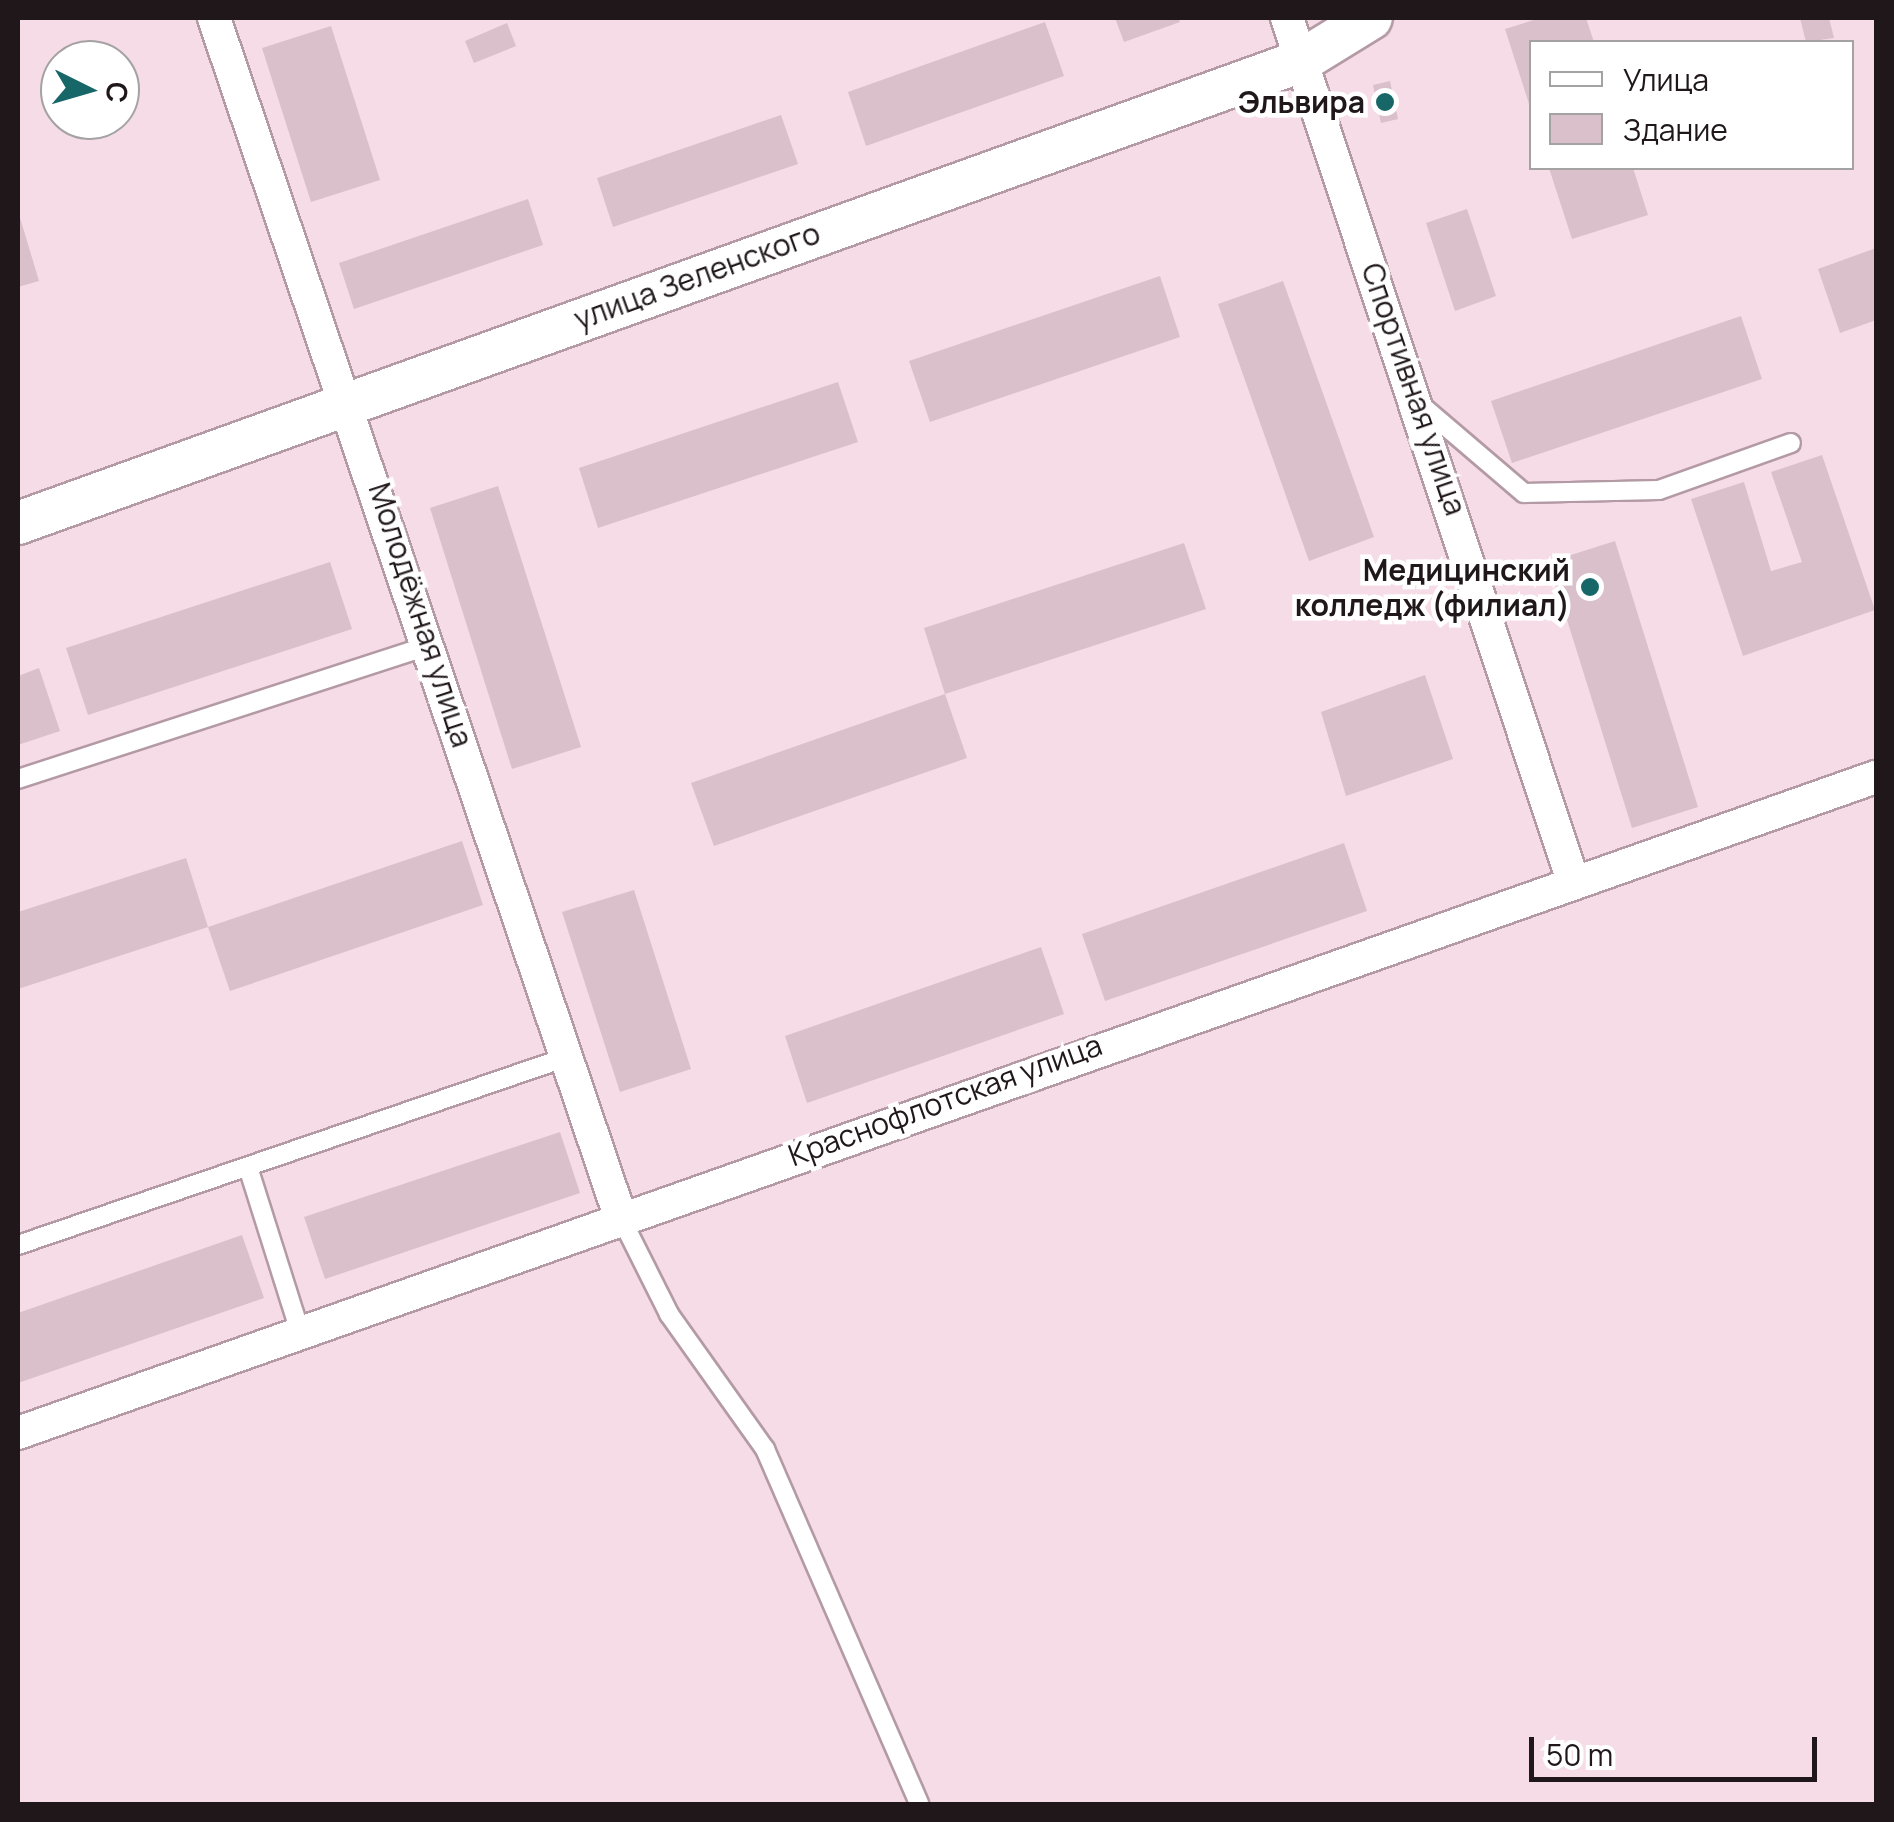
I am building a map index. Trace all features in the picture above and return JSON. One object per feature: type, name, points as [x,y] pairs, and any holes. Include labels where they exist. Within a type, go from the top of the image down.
[{"type":"street","name":"Молодёжная улица","points":[[214,18],[350,400],[620,1216]]},
{"type":"street","name":"Спортивная улица","points":[[1286,18],[1422,406],[1572,878]]},
{"type":"street","name":"улица Зеленского","points":[[18,523],[350,400],[1300,62],[1371,18]]},
{"type":"street","name":"Краснофлотская улица","points":[[18,1433],[1572,878],[1876,777]]},
{"type":"lane","points":[[1422,406],[1524,493],[1658,490],[1791,443]]},
{"type":"lane","points":[[18,779],[431,644]]},
{"type":"lane","points":[[18,1246],[567,1057]]},
{"type":"lane","points":[[248,1166],[300,1332]]},
{"type":"lane","points":[[620,1216],[670,1314],[764,1449],[919,1804]]},
{"type":"building","points":[[1115,18],[1178,18],[1180,22],[1124,42]]},
{"type":"building","points":[[1540,18],[1586,18],[1593,40],[1529,40],[1529,104],[1505,29]]},
{"type":"building","points":[[1800,18],[1829,18],[1834,38],[1806,40]]},
{"type":"building","points":[[1045,22],[1064,76],[866,146],[848,92]]},
{"type":"building","points":[[507,23],[516,46],[474,63],[465,41]]},
{"type":"building","points":[[331,26],[380,180],[311,202],[262,48]]},
{"type":"building","name":"Эльвира","points":[[1390,81],[1398,119],[1381,123],[1373,85]]},
{"type":"building","points":[[781,115],[798,164],[613,227],[597,178]]},
{"type":"building","points":[[1550,170],[1634,170],[1648,215],[1572,239]]},
{"type":"building","points":[[528,199],[543,245],[354,309],[339,263]]},
{"type":"building","points":[[1467,209],[1496,296],[1455,311],[1426,223]]},
{"type":"building","points":[[18,211],[39,281],[18,287]]},
{"type":"building","points":[[1876,248],[1876,320],[1840,333],[1818,269]]},
{"type":"building","points":[[1160,276],[1180,337],[930,422],[909,361]]},
{"type":"building","points":[[1283,281],[1374,537],[1309,561],[1218,304]]},
{"type":"building","points":[[1741,316],[1762,379],[1512,463],[1491,401]]},
{"type":"building","points":[[838,382],[858,442],[598,528],[579,468]]},
{"type":"building","points":[[1822,455],[1875,610],[1743,656],[1691,499],[1744,482],[1771,571],[1802,562],[1771,472]]},
{"type":"building","points":[[498,486],[581,747],[512,769],[430,508]]},
{"type":"building","points":[[1615,541],[1698,807],[1632,828],[1549,562]]},
{"type":"building","points":[[1184,543],[1206,609],[945,694],[924,628]]},
{"type":"building","points":[[330,562],[352,629],[88,715],[66,648]]},
{"type":"building","points":[[39,668],[60,731],[18,745],[18,676]]},
{"type":"building","points":[[1425,675],[1453,759],[1346,796],[1321,712]]},
{"type":"building","points":[[945,694],[967,758],[714,846],[691,783]]},
{"type":"building","points":[[462,841],[483,905],[230,991],[208,927]]},
{"type":"building","points":[[1344,843],[1367,911],[1105,1001],[1082,934]]},
{"type":"building","points":[[186,858],[208,927],[18,989],[18,912]]},
{"type":"building","points":[[634,890],[691,1069],[620,1092],[562,912]]},
{"type":"building","points":[[1041,947],[1064,1014],[807,1103],[785,1036]]},
{"type":"building","points":[[560,1132],[580,1193],[325,1279],[304,1217]]},
{"type":"building","points":[[242,1235],[264,1298],[18,1383],[18,1313]]},
{"type":"place","name":"Эльвира","points":[[1385,102]]},
{"type":"place","name":"Медицинский колледж (филиал)","points":[[1590,587]]}]
